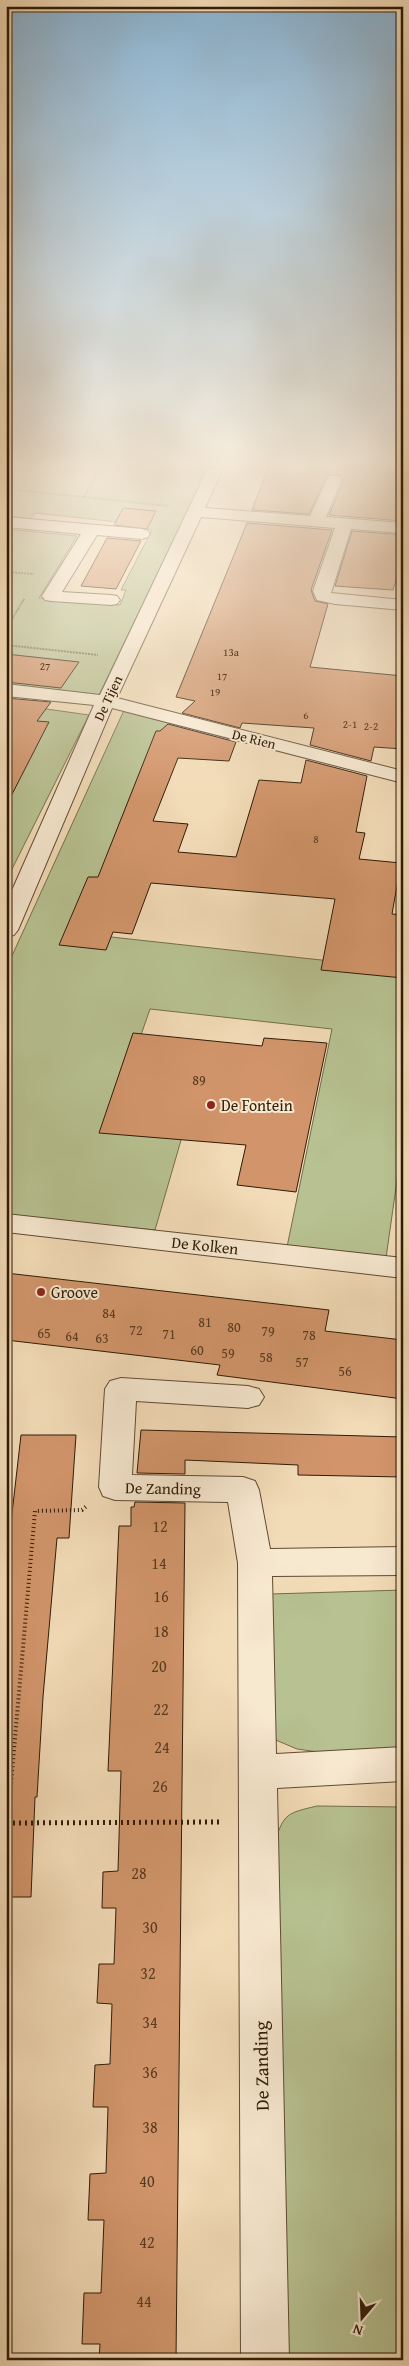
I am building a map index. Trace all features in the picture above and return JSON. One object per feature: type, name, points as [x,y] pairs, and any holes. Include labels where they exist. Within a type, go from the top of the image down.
[{"type":"street","points":[[61,578],[51,596],[111,600]]},
{"type":"street","name":"De Tijen","points":[[6,930],[106,701],[164,578]]},
{"type":"street","points":[[326,578],[322,591],[323,596],[335,599],[403,604]]},
{"type":"street","name":"De Rien","points":[[6,690],[106,701],[403,777]]},
{"type":"street","name":"De Kolken","points":[[6,1223],[402,1265]]},
{"type":"street","name":"De Zanding","points":[[248,1397],[121,1389],[115,1487],[242,1490],[255,1563],[265,2360]]},
{"type":"street","points":[[255,1563],[403,1561]]},
{"type":"street","points":[[257,1772],[403,1764]]},
{"type":"path","points":[[6,645],[126,658]]},
{"type":"path","points":[[6,1837],[35,1511],[82,1510],[115,1487]]},
{"type":"path","points":[[7,1823],[258,1822]]},
{"type":"green space","points":[[6,578],[51,578],[39,598],[120,605],[126,590],[121,590],[127,578],[155,578],[99,695],[6,685]]},
{"type":"green space","points":[[11,704],[89,715],[6,881],[6,706]]},
{"type":"green space","points":[[125,708],[175,722],[93,935],[403,969],[403,1138],[386,1258],[287,1247],[332,1029],[150,1009],[116,1107],[188,1116],[155,1230],[6,1215],[6,969]]},
{"type":"green space","points":[[403,1590],[403,1749],[326,1753],[297,1749],[271,1738],[271,1594]]},
{"type":"green space","points":[[317,1806],[403,1807],[403,2360],[287,2360],[275,1843],[281,1826],[288,1816]]},
{"type":"building","points":[[85,578],[122,578],[116,589],[81,586]]},
{"type":"building","points":[[224,578],[315,578],[311,590],[315,601],[328,604],[310,667],[403,676],[403,749],[374,747],[371,761],[310,745],[314,728],[242,723],[240,728],[182,713],[195,701],[176,697]]},
{"type":"building","points":[[337,578],[397,578],[393,590],[335,586]]},
{"type":"building","points":[[6,654],[79,662],[61,688],[6,682]]},
{"type":"building","points":[[6,698],[51,702],[37,721],[49,722],[6,806]]},
{"type":"building","points":[[168,724],[236,742],[229,761],[178,758],[153,821],[188,824],[178,852],[236,857],[259,780],[301,783],[306,760],[367,776],[356,832],[365,833],[359,859],[401,863],[392,914],[403,915],[403,978],[321,970],[335,899],[151,883],[132,934],[113,932],[106,950],[59,945],[88,877],[98,877],[156,731],[160,731]]},
{"type":"building","name":"De Fontein","points":[[133,1033],[262,1046],[264,1038],[327,1043],[296,1192],[237,1185],[246,1145],[99,1133]]},
{"type":"building","points":[[6,1273],[329,1310],[325,1331],[403,1340],[403,1399],[217,1375],[220,1365],[6,1340]]},
{"type":"building","points":[[141,1430],[403,1437],[403,1477],[298,1475],[298,1465],[185,1460],[185,1474],[137,1473]]},
{"type":"building","points":[[21,1435],[76,1435],[69,1538],[57,1538],[43,1697],[37,1797],[35,1797],[31,1897],[6,1897],[6,1566]]},
{"type":"building","points":[[135,1502],[185,1503],[176,2360],[99,2360],[100,2344],[82,2344],[84,2293],[101,2293],[104,2220],[88,2220],[90,2174],[106,2173],[108,2107],[93,2107],[95,2065],[110,2064],[112,2004],[97,2003],[99,1964],[114,1964],[116,1908],[102,1908],[103,1872],[118,1871],[121,1771],[108,1771],[119,1526],[131,1526],[131,1507],[134,1507]]},
{"type":"place","name":"De Fontein","points":[[211,1105]]},
{"type":"place","name":"Groove","points":[[41,1292]]}]
